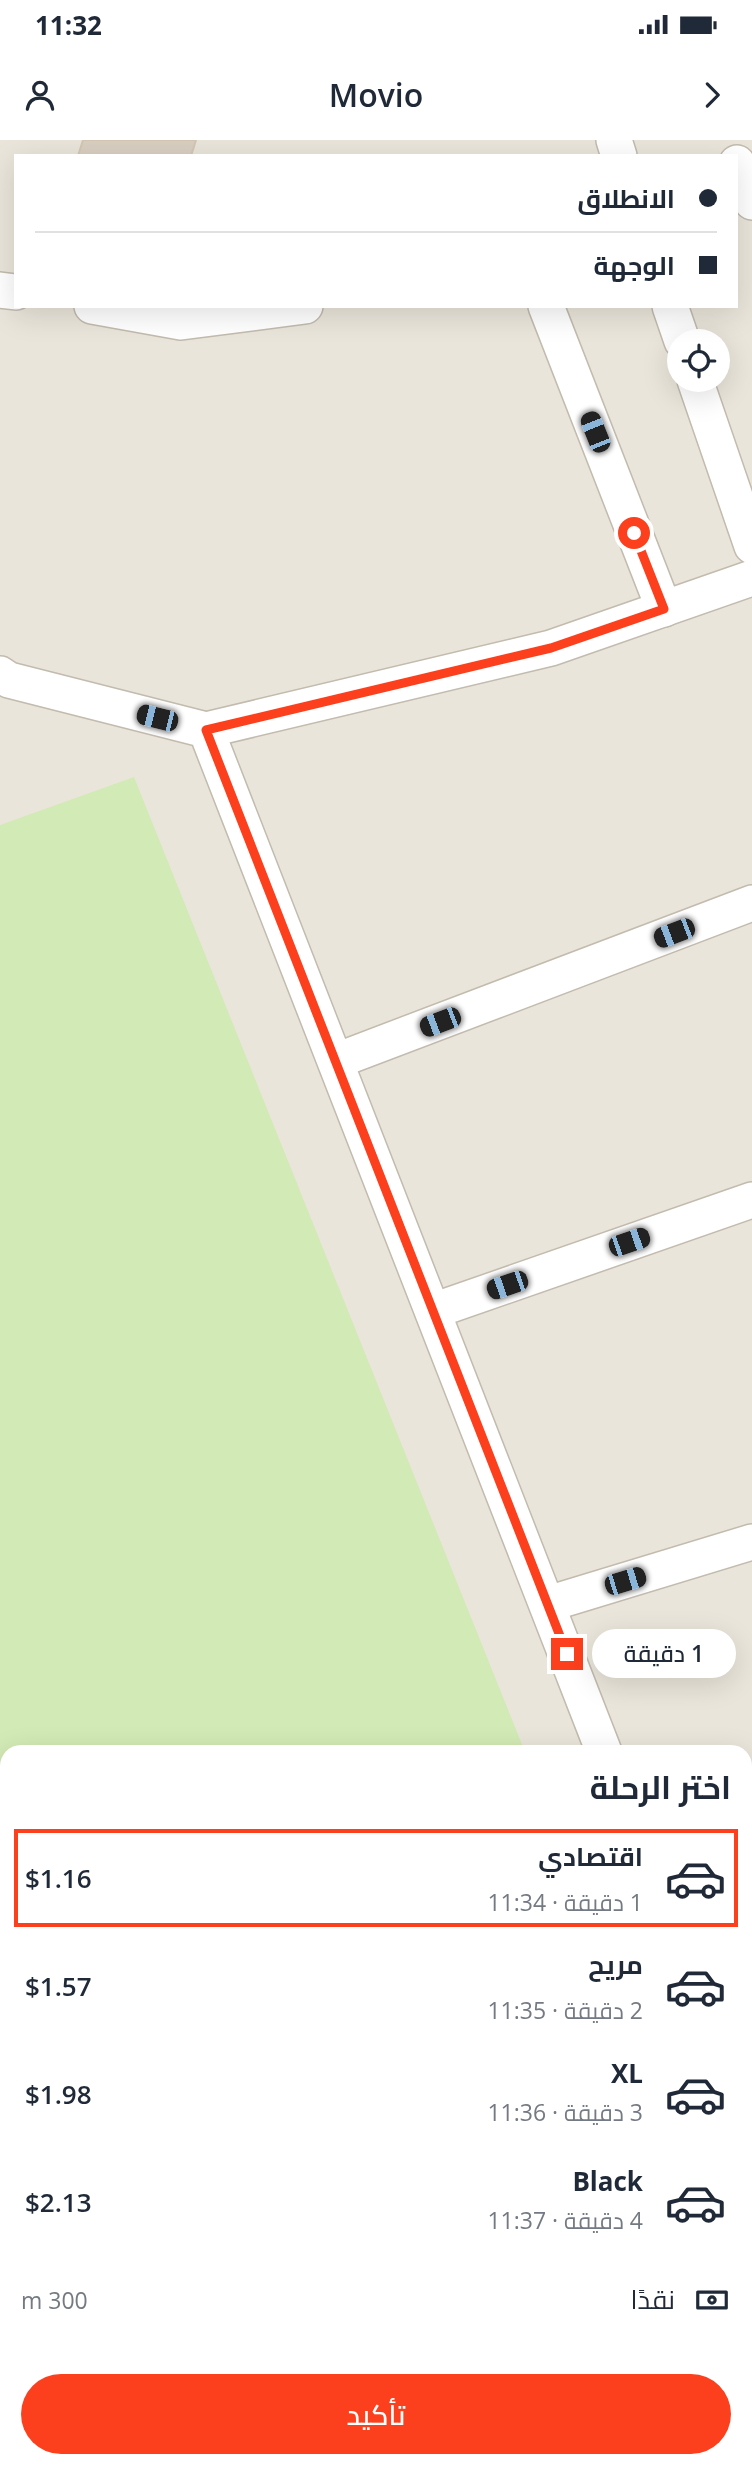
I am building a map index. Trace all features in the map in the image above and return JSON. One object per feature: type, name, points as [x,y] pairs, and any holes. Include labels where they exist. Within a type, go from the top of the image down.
[{"type":"street","points":[[103,308],[181,322],[290,308]]},
{"type":"street","points":[[547,308],[664,609]]},
{"type":"street","points":[[671,308],[678,329]]},
{"type":"street","points":[[699,392],[752,546]]},
{"type":"street","points":[[0,674],[9,680],[206,730],[551,648],[752,578]]},
{"type":"street","points":[[206,730],[601,1745]]},
{"type":"street","points":[[336,1061],[752,903]]},
{"type":"street","points":[[433,1311],[752,1200]]},
{"type":"street","points":[[548,1604],[752,1542]]},
{"type":"shaded area","points":[[0,140],[752,140],[752,1745],[0,1745]]},
{"type":"green space","points":[[134,777],[522,1745],[0,1745],[0,825]]},
{"type":"building","points":[[83,140],[196,140],[192,154],[79,154]]},
{"type":"route","points":[[567,1654],[206,730],[551,648],[664,609],[634,533]]}]
